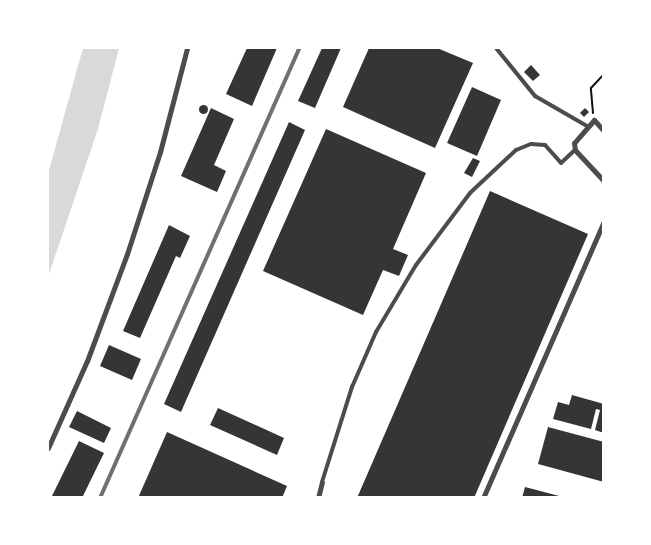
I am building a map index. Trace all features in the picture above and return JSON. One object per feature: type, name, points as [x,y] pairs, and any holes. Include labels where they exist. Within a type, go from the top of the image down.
[{"type":"street","points":[[48,448],[87,361],[127,254],[160,152],[188,48]]},
{"type":"street","points":[[604,131],[594,120],[577,136],[575,150],[604,182]]},
{"type":"street","points":[[483,498],[604,221]]},
{"type":"street","points":[[318,498],[322,482]]},
{"type":"lane","points":[[496,48],[535,96],[587,126]]},
{"type":"lane","points":[[322,482],[352,387],[376,332],[416,265],[470,193],[516,150],[531,144],[545,146],[561,163],[575,150]]},
{"type":"path","points":[[594,120],[592,88],[604,74]]},
{"type":"shaded area","points":[[83,48],[119,48],[98,129],[48,277],[48,174]]},
{"type":"building","points":[[247,48],[277,48],[252,106],[226,94]]},
{"type":"building","points":[[322,48],[341,48],[315,108],[298,101]]},
{"type":"building","points":[[369,48],[437,48],[473,63],[435,148],[343,107]]},
{"type":"building","points":[[531,65],[540,75],[533,81],[524,72]]},
{"type":"building","points":[[472,87],[501,100],[477,156],[447,143]]},
{"type":"building","points":[[203,104],[208,109],[203,114],[198,109]]},
{"type":"building","points":[[211,108],[234,119],[214,165],[226,171],[217,192],[181,176]]},
{"type":"building","points":[[585,108],[589,112],[584,117],[580,113]]},
{"type":"building","points":[[289,122],[305,130],[181,412],[164,404]]},
{"type":"building","points":[[326,129],[426,173],[393,249],[408,255],[399,276],[383,270],[363,315],[263,271]]},
{"type":"building","points":[[473,158],[480,161],[472,177],[464,173]]},
{"type":"building","points":[[490,191],[588,234],[474,498],[357,498]]},
{"type":"building","points":[[169,225],[190,236],[180,258],[176,256],[140,338],[123,331]]},
{"type":"building","points":[[109,345],[141,359],[132,380],[100,366]]},
{"type":"building","points":[[572,395],[604,404],[604,433],[595,430],[600,410],[596,409],[591,429],[553,419],[558,402],[569,405]]},
{"type":"building","points":[[218,408],[284,438],[277,455],[210,425]]},
{"type":"building","points":[[77,411],[111,428],[104,443],[69,427]]},
{"type":"building","points":[[548,427],[604,442],[604,482],[538,464]]},
{"type":"building","points":[[167,432],[287,486],[282,498],[138,498]]},
{"type":"building","points":[[79,441],[104,453],[82,498],[51,498]]},
{"type":"building","points":[[525,487],[563,497],[563,498],[522,498]]},
{"type":"railway","points":[[100,498],[299,48]]}]
